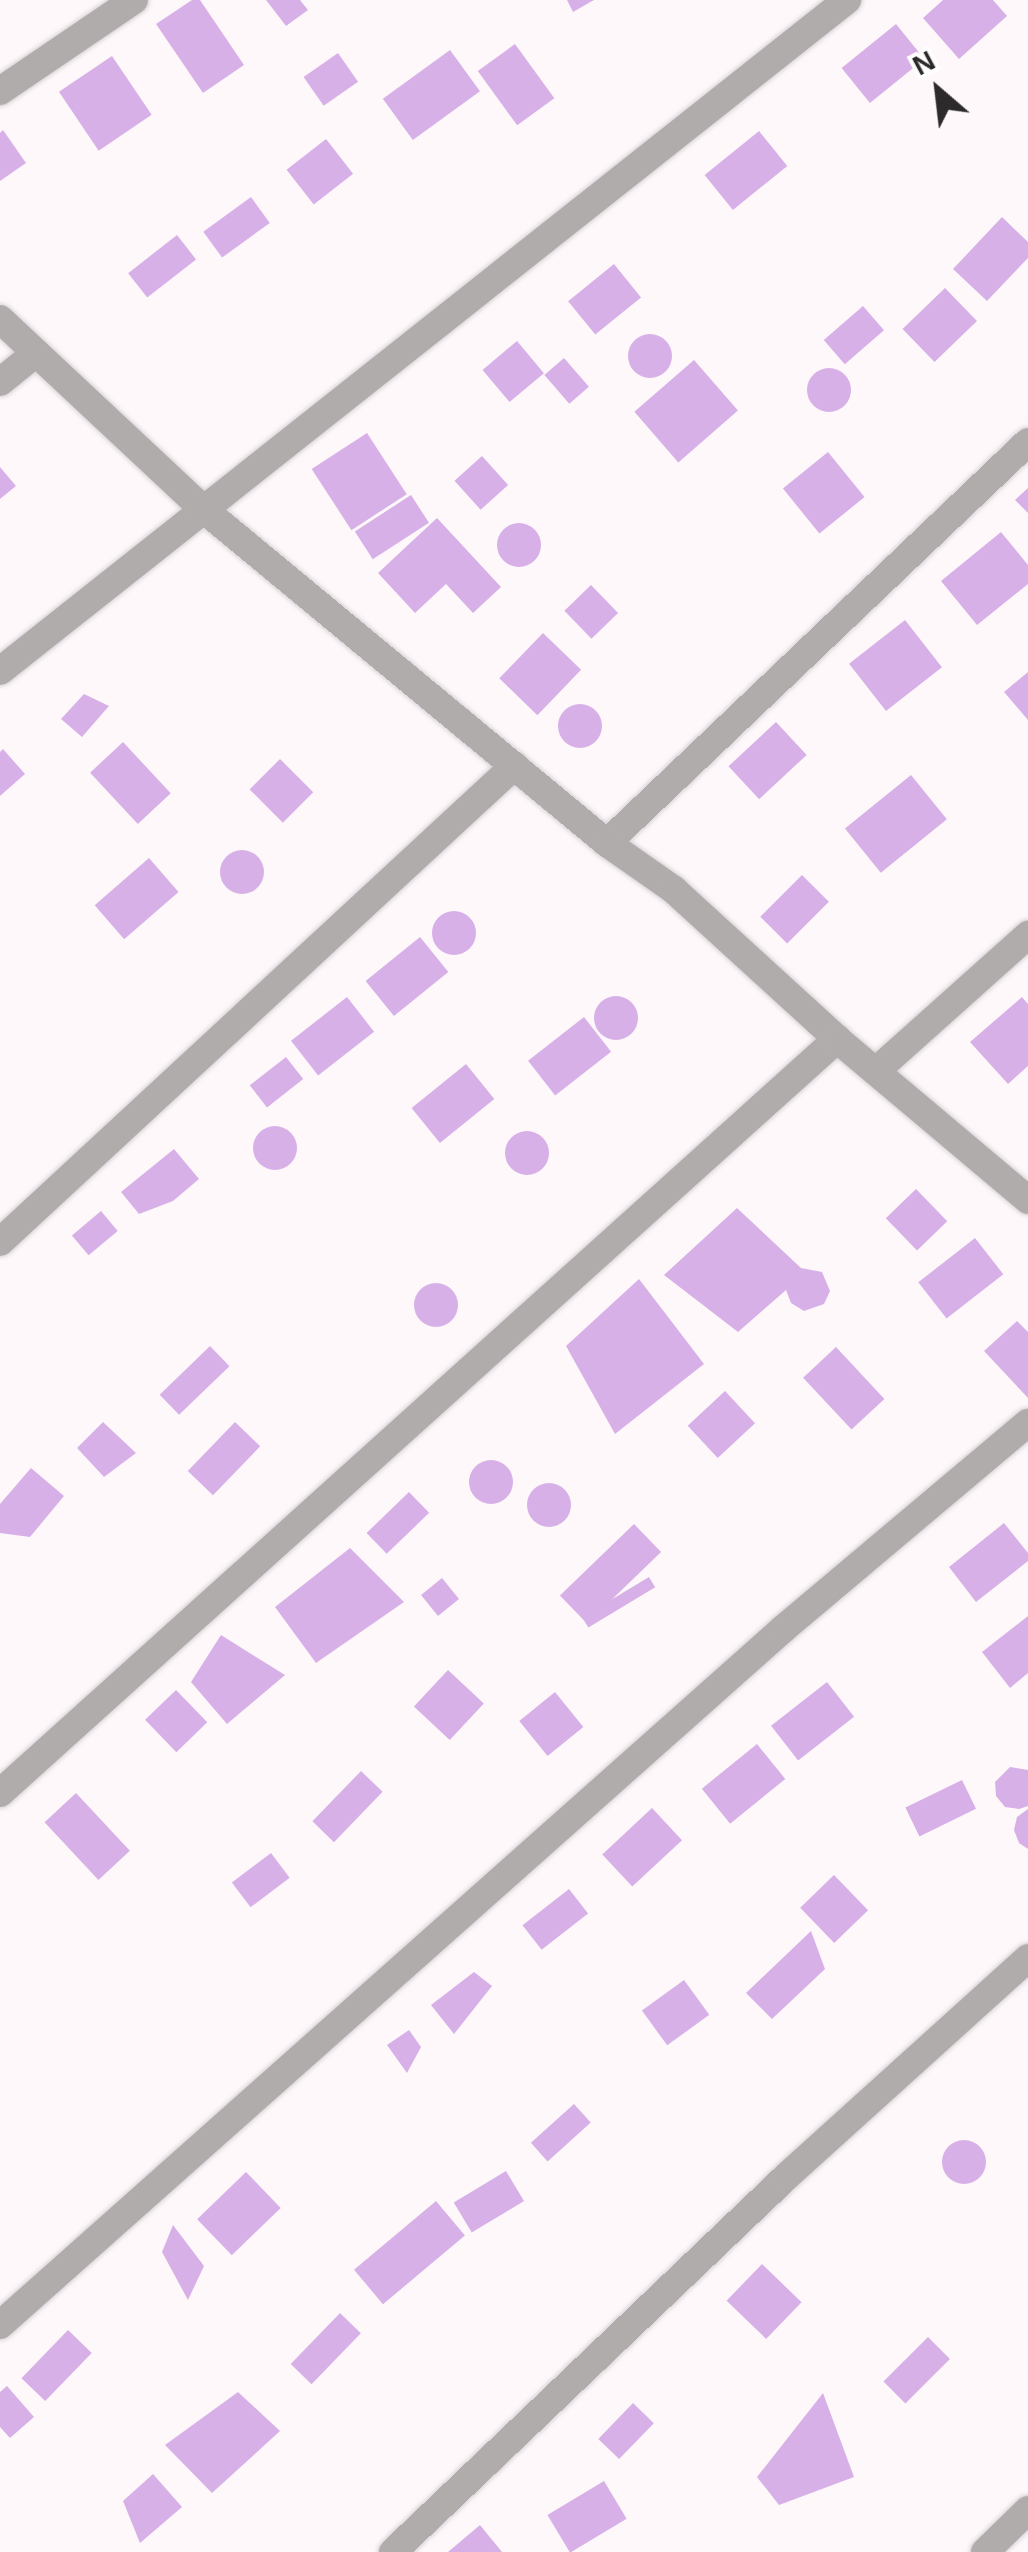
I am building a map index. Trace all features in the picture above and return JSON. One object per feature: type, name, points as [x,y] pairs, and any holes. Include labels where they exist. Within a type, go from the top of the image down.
[{"type":"street","points":[[0,91],[134,0]]},
{"type":"street","points":[[0,672],[847,0]]},
{"type":"street","points":[[0,318],[202,508],[606,843],[674,890],[837,1039],[1028,1200]]},
{"type":"street","points":[[0,382],[36,354]]},
{"type":"street","points":[[606,843],[1028,442]]},
{"type":"street","points":[[0,1242],[514,766]]},
{"type":"street","points":[[877,1070],[1028,935]]},
{"type":"street","points":[[0,1793],[837,1039]]},
{"type":"street","points":[[0,2325],[783,1629],[1028,1424]]},
{"type":"street","points":[[392,2552],[787,2176],[1028,1958]]},
{"type":"street","points":[[984,2552],[1028,2510]]},
{"type":"building","points":[[192,0],[200,0],[244,65],[203,93],[156,24]]},
{"type":"building","points":[[266,0],[300,0],[308,10],[286,26]]},
{"type":"building","points":[[567,0],[594,0],[573,12]]},
{"type":"building","points":[[943,0],[993,0],[1007,16],[959,59],[923,18]]},
{"type":"building","points":[[896,24],[924,59],[870,103],[842,68]]},
{"type":"building","points":[[515,44],[554,98],[517,125],[478,71]]},
{"type":"building","points":[[450,50],[480,91],[413,140],[383,99]]},
{"type":"building","points":[[338,53],[358,82],[324,106],[304,77]]},
{"type":"building","points":[[112,56],[152,115],[99,151],[59,92]]},
{"type":"building","points":[[3,130],[26,163],[0,181],[0,133]]},
{"type":"building","points":[[759,131],[787,166],[733,210],[705,175]]},
{"type":"building","points":[[326,139],[353,174],[314,204],[287,170]]},
{"type":"building","points":[[251,197],[270,223],[222,258],[203,232]]},
{"type":"building","points":[[1002,217],[1028,242],[1028,258],[987,301],[953,269]]},
{"type":"building","points":[[177,235],[196,259],[147,298],[128,273]]},
{"type":"building","points":[[614,264],[641,297],[595,335],[568,301]]},
{"type":"building","points":[[945,288],[977,321],[935,362],[903,329]]},
{"type":"building","points":[[863,306],[884,330],[845,364],[824,340]]},
{"type":"building","points":[[650,334],[665,341],[672,356],[665,371],[650,378],[635,371],[628,356],[635,341]]},
{"type":"building","points":[[517,341],[544,373],[510,402],[483,370]]},
{"type":"building","points":[[564,358],[589,387],[569,404],[544,375]]},
{"type":"building","points":[[694,360],[738,411],[678,462],[634,412]]},
{"type":"building","points":[[829,368],[844,375],[851,390],[844,405],[829,412],[814,405],[807,390],[814,375]]},
{"type":"building","points":[[367,433],[407,494],[351,530],[312,469]]},
{"type":"building","points":[[828,452],[865,497],[819,534],[783,489]]},
{"type":"building","points":[[482,456],[508,485],[481,510],[455,481]]},
{"type":"building","points":[[0,467],[16,486],[0,499]]},
{"type":"building","points":[[1028,488],[1028,513],[1015,500]]},
{"type":"building","points":[[411,495],[429,523],[373,559],[355,531]]},
{"type":"building","points":[[437,518],[501,587],[473,613],[446,584],[415,613],[378,573]]},
{"type":"building","points":[[519,523],[534,530],[541,545],[534,560],[519,567],[504,560],[497,545],[504,530]]},
{"type":"building","points":[[1001,532],[1028,565],[1028,584],[977,625],[941,581]]},
{"type":"building","points":[[591,585],[618,613],[591,639],[564,611]]},
{"type":"building","points":[[905,620],[942,667],[886,711],[849,664]]},
{"type":"building","points":[[543,633],[581,670],[537,715],[499,678]]},
{"type":"building","points":[[1028,672],[1028,720],[1004,692]]},
{"type":"building","points":[[84,694],[109,706],[82,737],[61,719]]},
{"type":"building","points":[[580,704],[595,711],[602,726],[595,741],[580,748],[565,741],[558,726],[565,711]]},
{"type":"building","points":[[776,722],[807,755],[759,799],[728,766]]},
{"type":"building","points":[[123,742],[171,793],[138,824],[90,773]]},
{"type":"building","points":[[3,749],[25,774],[0,796],[0,752]]},
{"type":"building","points":[[280,759],[313,792],[283,823],[250,789]]},
{"type":"building","points":[[911,775],[947,819],[881,873],[845,828]]},
{"type":"building","points":[[242,850],[257,857],[264,872],[257,887],[242,894],[227,887],[220,872],[227,857]]},
{"type":"building","points":[[149,858],[179,892],[124,939],[95,905]]},
{"type":"building","points":[[802,875],[829,902],[787,944],[760,917]]},
{"type":"building","points":[[454,911],[469,918],[476,933],[469,948],[454,955],[439,948],[432,933],[439,918]]},
{"type":"building","points":[[420,937],[448,972],[394,1016],[366,981]]},
{"type":"building","points":[[616,996],[631,1003],[638,1018],[631,1033],[616,1040],[601,1033],[594,1018],[601,1003]]},
{"type":"building","points":[[347,997],[374,1032],[318,1075],[291,1041]]},
{"type":"building","points":[[1022,997],[1028,1004],[1028,1066],[1008,1084],[970,1042]]},
{"type":"building","points":[[584,1017],[611,1052],[555,1095],[528,1061]]},
{"type":"building","points":[[286,1057],[303,1079],[267,1107],[250,1085]]},
{"type":"building","points":[[466,1064],[494,1099],[440,1143],[412,1108]]},
{"type":"building","points":[[275,1126],[290,1133],[297,1148],[290,1163],[275,1170],[260,1163],[253,1148],[260,1133]]},
{"type":"building","points":[[527,1131],[542,1138],[549,1153],[542,1168],[527,1175],[512,1168],[505,1153],[512,1138]]},
{"type":"building","points":[[174,1149],[199,1179],[173,1201],[139,1214],[121,1192]]},
{"type":"building","points":[[916,1189],[947,1221],[917,1251],[886,1218]]},
{"type":"building","points":[[737,1208],[801,1268],[822,1272],[830,1291],[824,1304],[804,1311],[791,1303],[786,1290],[738,1332],[664,1275]]},
{"type":"building","points":[[101,1211],[118,1231],[89,1255],[72,1235]]},
{"type":"building","points":[[975,1238],[1003,1274],[947,1319],[918,1282]]},
{"type":"building","points":[[639,1279],[704,1364],[615,1434],[566,1346]]},
{"type":"building","points":[[436,1283],[451,1290],[458,1305],[451,1320],[436,1327],[421,1320],[414,1305],[421,1290]]},
{"type":"building","points":[[1017,1321],[1028,1332],[1028,1398],[984,1351]]},
{"type":"building","points":[[210,1346],[229,1366],[179,1415],[160,1395]]},
{"type":"building","points":[[836,1347],[884,1399],[852,1430],[803,1378]]},
{"type":"building","points":[[725,1391],[755,1423],[718,1458],[688,1426]]},
{"type":"building","points":[[103,1422],[136,1453],[104,1477],[77,1448]]},
{"type":"building","points":[[235,1422],[260,1446],[213,1495],[188,1471]]},
{"type":"building","points":[[491,1460],[506,1467],[513,1482],[506,1497],[491,1504],[476,1497],[469,1482],[476,1467]]},
{"type":"building","points":[[31,1468],[64,1496],[30,1537],[0,1533],[0,1504]]},
{"type":"building","points":[[549,1483],[564,1490],[571,1505],[564,1520],[549,1527],[534,1520],[527,1505],[534,1490]]},
{"type":"building","points":[[409,1492],[429,1513],[387,1554],[367,1533]]},
{"type":"building","points":[[1004,1523],[1028,1553],[1028,1561],[976,1602],[949,1567]]},
{"type":"building","points":[[634,1524],[661,1552],[587,1624],[560,1596]]},
{"type":"building","points":[[350,1548],[404,1602],[316,1663],[275,1607]]},
{"type":"building","points":[[649,1577],[655,1587],[588,1627],[582,1617]]},
{"type":"building","points":[[442,1578],[459,1599],[438,1616],[421,1595]]},
{"type":"building","points":[[1028,1616],[1028,1673],[1010,1688],[982,1652]]},
{"type":"building","points":[[221,1635],[285,1675],[227,1724],[191,1682]]},
{"type":"building","points":[[448,1670],[484,1703],[450,1740],[414,1707]]},
{"type":"building","points":[[827,1682],[854,1717],[798,1760],[771,1726]]},
{"type":"building","points":[[176,1690],[207,1722],[176,1752],[145,1720]]},
{"type":"building","points":[[555,1692],[583,1727],[548,1756],[519,1721]]},
{"type":"building","points":[[757,1744],[785,1779],[730,1824],[702,1789]]},
{"type":"building","points":[[1010,1767],[1028,1770],[1028,1806],[1019,1809],[1005,1807],[996,1796],[995,1782]]},
{"type":"building","points":[[361,1771],[383,1792],[334,1842],[312,1821]]},
{"type":"building","points":[[962,1780],[976,1809],[919,1836],[905,1808]]},
{"type":"building","points":[[76,1793],[130,1851],[98,1880],[45,1822]]},
{"type":"building","points":[[652,1808],[682,1840],[632,1887],[602,1854]]},
{"type":"building","points":[[1028,1809],[1028,1849],[1019,1843],[1014,1830],[1017,1817]]},
{"type":"building","points":[[271,1853],[290,1878],[251,1907],[232,1882]]},
{"type":"building","points":[[834,1875],[868,1910],[834,1943],[800,1908]]},
{"type":"building","points":[[569,1889],[588,1913],[542,1950],[523,1925]]},
{"type":"building","points":[[811,1931],[825,1969],[772,2019],[746,1993]]},
{"type":"building","points":[[474,1972],[492,1986],[454,2034],[431,2005]]},
{"type":"building","points":[[684,1980],[709,2015],[667,2045],[642,2011]]},
{"type":"building","points":[[409,2030],[421,2047],[407,2073],[387,2045]]},
{"type":"building","points":[[574,2104],[591,2123],[548,2161],[531,2143]]},
{"type":"building","points":[[964,2140],[979,2147],[986,2162],[979,2177],[964,2184],[949,2177],[942,2162],[949,2147]]},
{"type":"building","points":[[506,2171],[524,2201],[472,2232],[454,2202]]},
{"type":"building","points":[[246,2172],[281,2208],[232,2255],[197,2219]]},
{"type":"building","points":[[436,2201],[465,2235],[383,2304],[354,2270]]},
{"type":"building","points":[[173,2225],[204,2266],[188,2300],[162,2252]]},
{"type":"building","points":[[762,2264],[802,2302],[766,2339],[727,2301]]},
{"type":"building","points":[[340,2313],[361,2333],[312,2384],[291,2364]]},
{"type":"building","points":[[68,2330],[92,2353],[45,2401],[21,2378]]},
{"type":"building","points":[[928,2337],[950,2359],[905,2403],[883,2382]]},
{"type":"building","points":[[7,2386],[34,2417],[10,2438],[0,2427],[0,2392]]},
{"type":"building","points":[[238,2392],[280,2431],[212,2493],[165,2445]]},
{"type":"building","points":[[823,2393],[854,2477],[779,2505],[757,2477]]},
{"type":"building","points":[[633,2403],[654,2423],[619,2459],[598,2439]]},
{"type":"building","points":[[153,2474],[182,2507],[140,2543],[123,2501]]},
{"type":"building","points":[[604,2481],[627,2519],[570,2552],[547,2515]]},
{"type":"building","points":[[480,2525],[502,2552],[448,2552]]}]
